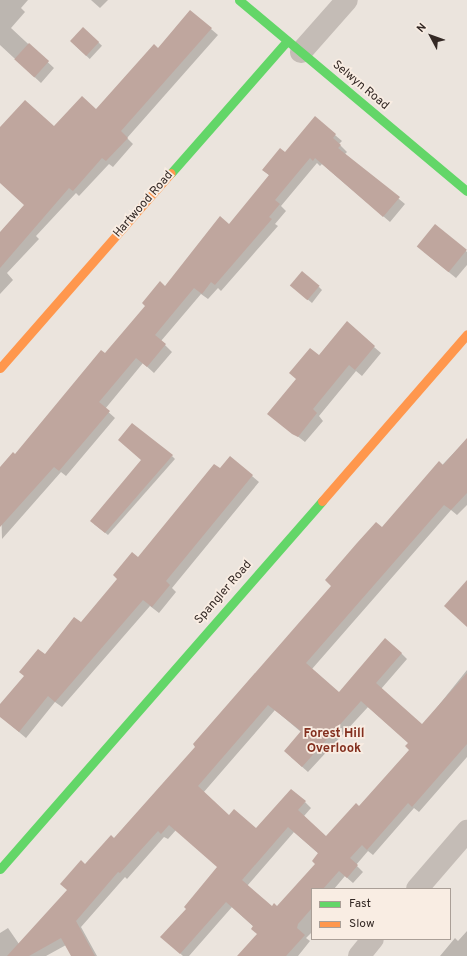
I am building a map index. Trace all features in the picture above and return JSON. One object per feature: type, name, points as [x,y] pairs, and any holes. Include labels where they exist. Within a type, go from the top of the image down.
[{"type":"street","name":"Selwyn Road","points":[[239,0],[467,191]]},
{"type":"street","name":"Hartwood Road","points":[[0,368],[294,47],[346,0]]},
{"type":"street","name":"Spangler Road","points":[[0,869],[467,334]]},
{"type":"street","points":[[418,888],[467,832]]},
{"type":"street","points":[[359,956],[373,940]]},
{"type":"building","points":[[190,10],[212,28],[121,131],[128,138],[106,161],[102,158],[73,191],[69,188],[0,268],[0,232],[24,205],[0,183],[0,127],[25,100],[54,126],[82,96],[96,109],[154,44],[158,48]]},
{"type":"building","points":[[83,27],[99,42],[86,56],[70,41]]},
{"type":"building","points":[[29,43],[49,61],[34,77],[14,59]]},
{"type":"building","points":[[315,116],[336,134],[333,138],[341,145],[338,148],[400,197],[383,217],[315,158],[313,161],[310,158],[275,200],[280,204],[269,217],[272,219],[215,285],[211,282],[202,294],[194,288],[155,335],[166,344],[147,367],[136,358],[99,402],[110,411],[59,471],[54,467],[0,527],[0,467],[13,452],[15,454],[101,350],[105,353],[145,306],[142,303],[160,281],[165,286],[220,216],[229,224],[269,175],[262,170],[280,148],[285,152]]},
{"type":"building","points":[[435,224],[467,250],[449,272],[417,247]]},
{"type":"building","points":[[302,271],[320,286],[307,300],[290,286]]},
{"type":"building","points":[[347,321],[375,346],[355,370],[349,365],[313,409],[317,413],[298,437],[267,414],[296,379],[289,373],[310,348],[319,355]]},
{"type":"building","points":[[132,423],[173,455],[105,533],[90,521],[141,460],[118,440]]},
{"type":"building","points":[[467,438],[467,493],[451,510],[444,505],[306,663],[339,692],[385,638],[402,653],[376,683],[422,724],[467,673],[467,744],[412,807],[408,803],[367,850],[362,845],[350,858],[358,865],[347,878],[339,871],[324,888],[311,888],[311,909],[298,924],[297,928],[305,935],[286,956],[237,956],[257,934],[251,929],[253,926],[226,902],[180,954],[160,937],[186,909],[184,907],[217,867],[169,825],[161,834],[158,831],[120,873],[118,872],[76,921],[95,956],[71,956],[61,938],[29,956],[7,956],[67,890],[60,884],[81,860],[85,864],[111,835],[114,838],[195,747],[193,744],[331,586],[325,580],[357,543],[376,522],[382,527],[439,461],[443,465]],"holes":[[[361,701],[408,743],[405,746],[409,750],[359,806],[356,803],[326,836],[298,810],[306,801],[291,789],[256,828],[234,809],[229,815],[198,786],[268,705],[301,731],[284,751],[302,767]],[[288,827],[318,853],[312,861],[315,864],[277,906],[274,903],[272,906],[242,880]]]},
{"type":"building","points":[[230,456],[253,475],[166,581],[170,585],[152,607],[143,600],[55,702],[48,696],[19,732],[0,717],[0,704],[24,676],[19,672],[38,649],[45,654],[74,617],[81,622],[117,579],[113,575],[132,552],[138,557],[214,464],[220,468]]},
{"type":"building","points":[[467,580],[467,627],[444,606]]},
{"type":"traffic: fast","points":[[239,0],[467,191]]},
{"type":"traffic: fast","points":[[171,173],[287,41]]},
{"type":"traffic: fast","points":[[0,869],[322,501]]},
{"type":"traffic: slow","points":[[0,368],[171,173]]},
{"type":"traffic: slow","points":[[322,501],[467,334]]},
{"type":"district","name":"Forest Hill Overlook","points":[[334,742]]}]
